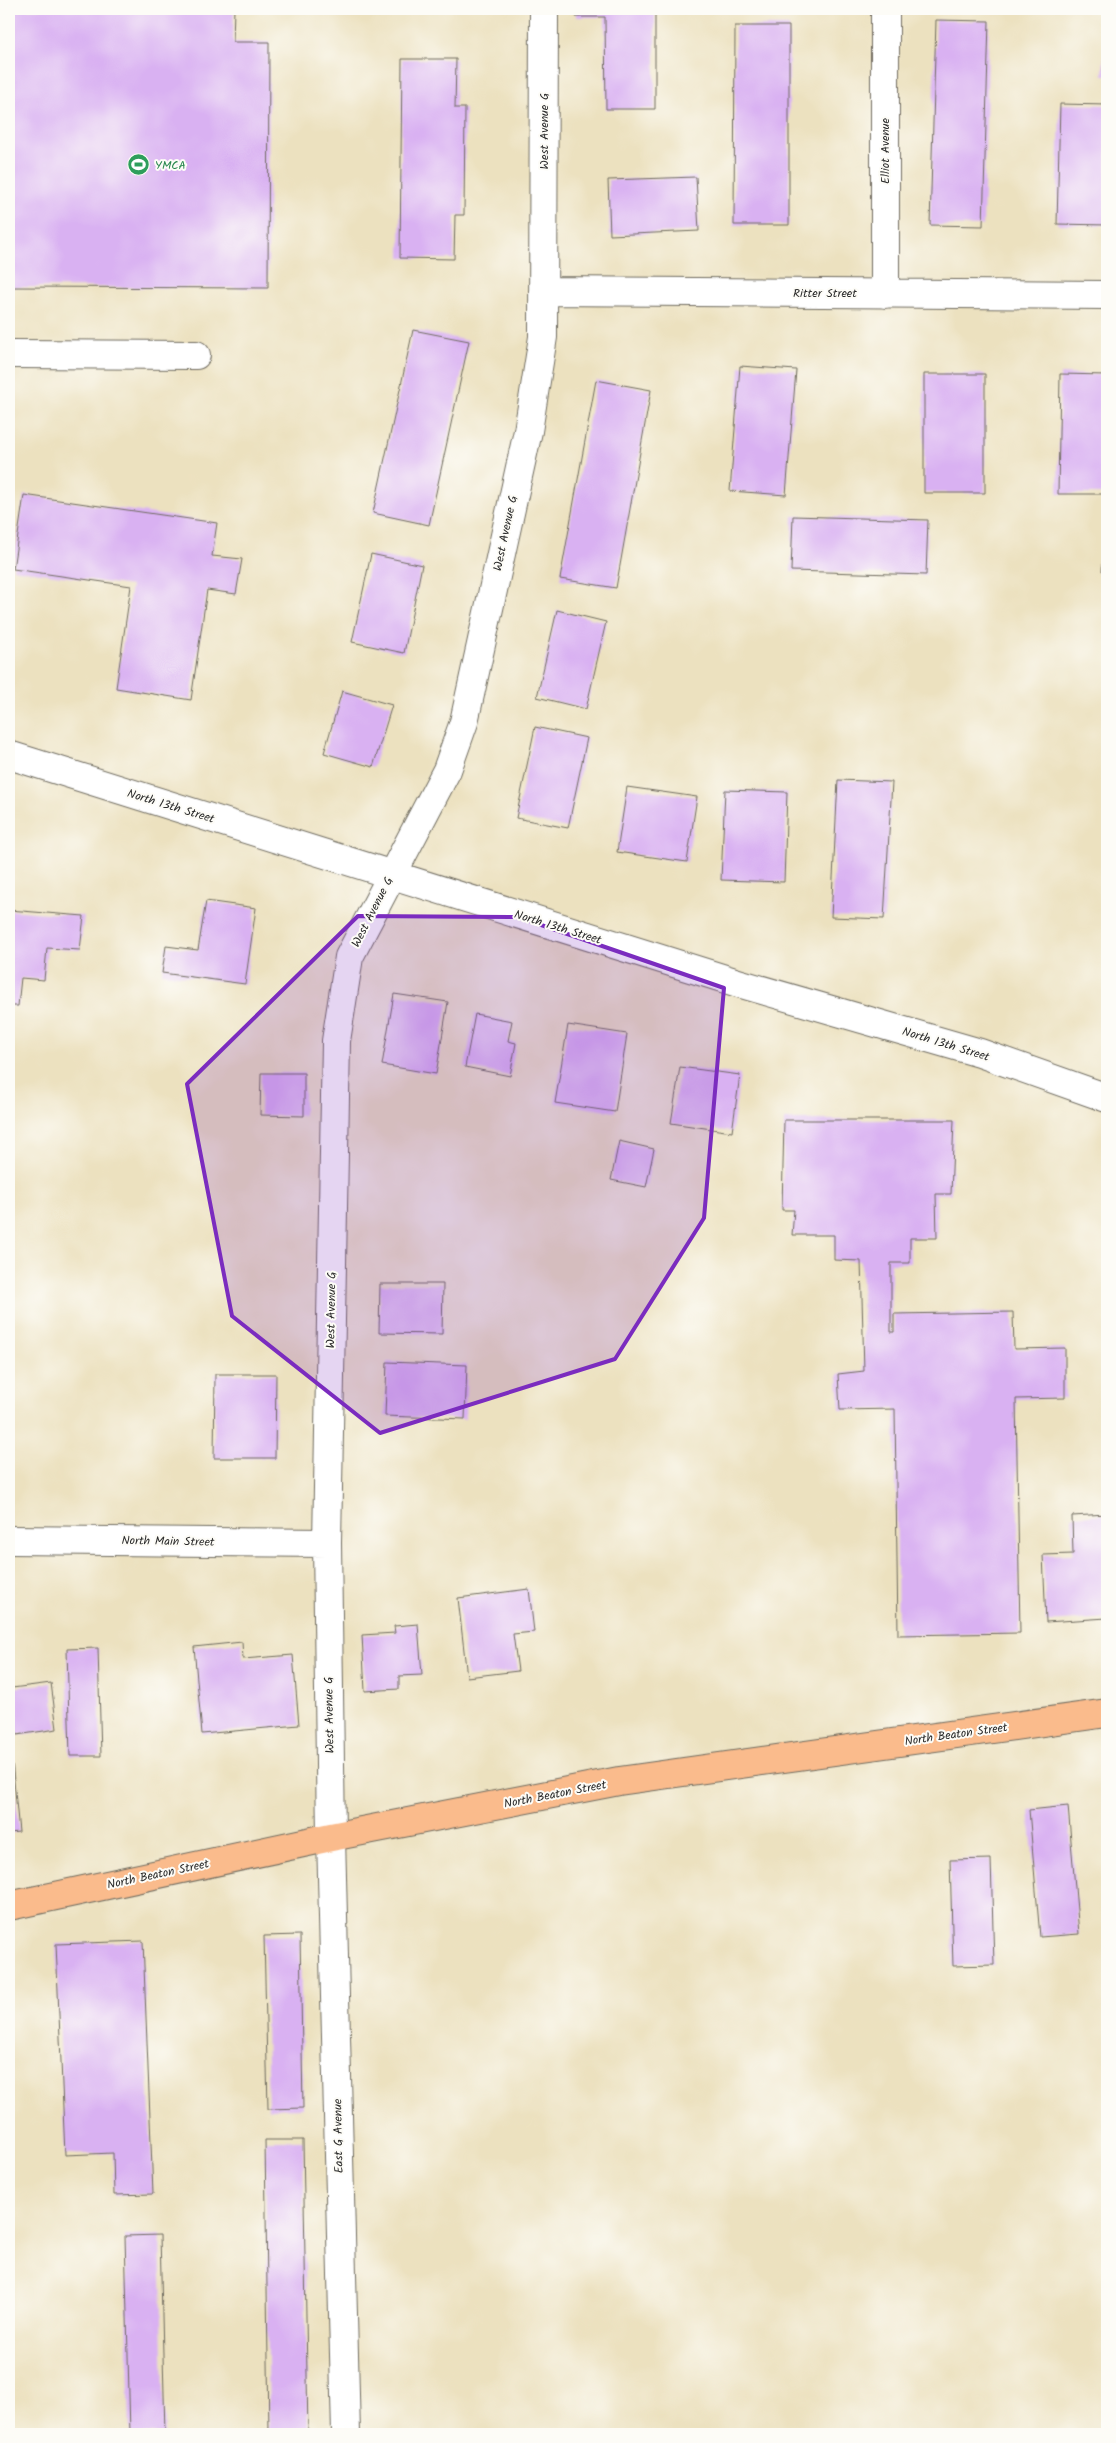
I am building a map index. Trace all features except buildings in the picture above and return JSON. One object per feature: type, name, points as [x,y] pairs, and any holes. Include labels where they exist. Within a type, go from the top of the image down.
[{"type":"main road","name":"North Beaton Street","points":[[9,1906],[331,1838],[619,1782],[1107,1713]]},
{"type":"street","name":"West Avenue G","points":[[331,1838],[327,1543],[336,1041],[349,957],[447,770],[464,722],[528,431],[543,337],[544,9]]},
{"type":"street","name":"Elliot Avenue","points":[[885,9],[886,294]]},
{"type":"street","name":"Ritter Street","points":[[543,291],[1107,295]]},
{"type":"street","points":[[9,354],[196,355]]},
{"type":"street","name":"North 13th Street","points":[[9,755],[738,983],[980,1053],[1107,1098]]},
{"type":"street","name":"North Main Street","points":[[9,1540],[327,1543]]},
{"type":"street","name":"East G Avenue","points":[[331,1838],[346,2434]]},
{"type":"highlighted area","points":[[358,916],[518,917],[724,988],[704,1218],[615,1359],[380,1433],[232,1316],[187,1084]]},
{"type":"place","name":"YMCA","points":[[139,165]]}]
